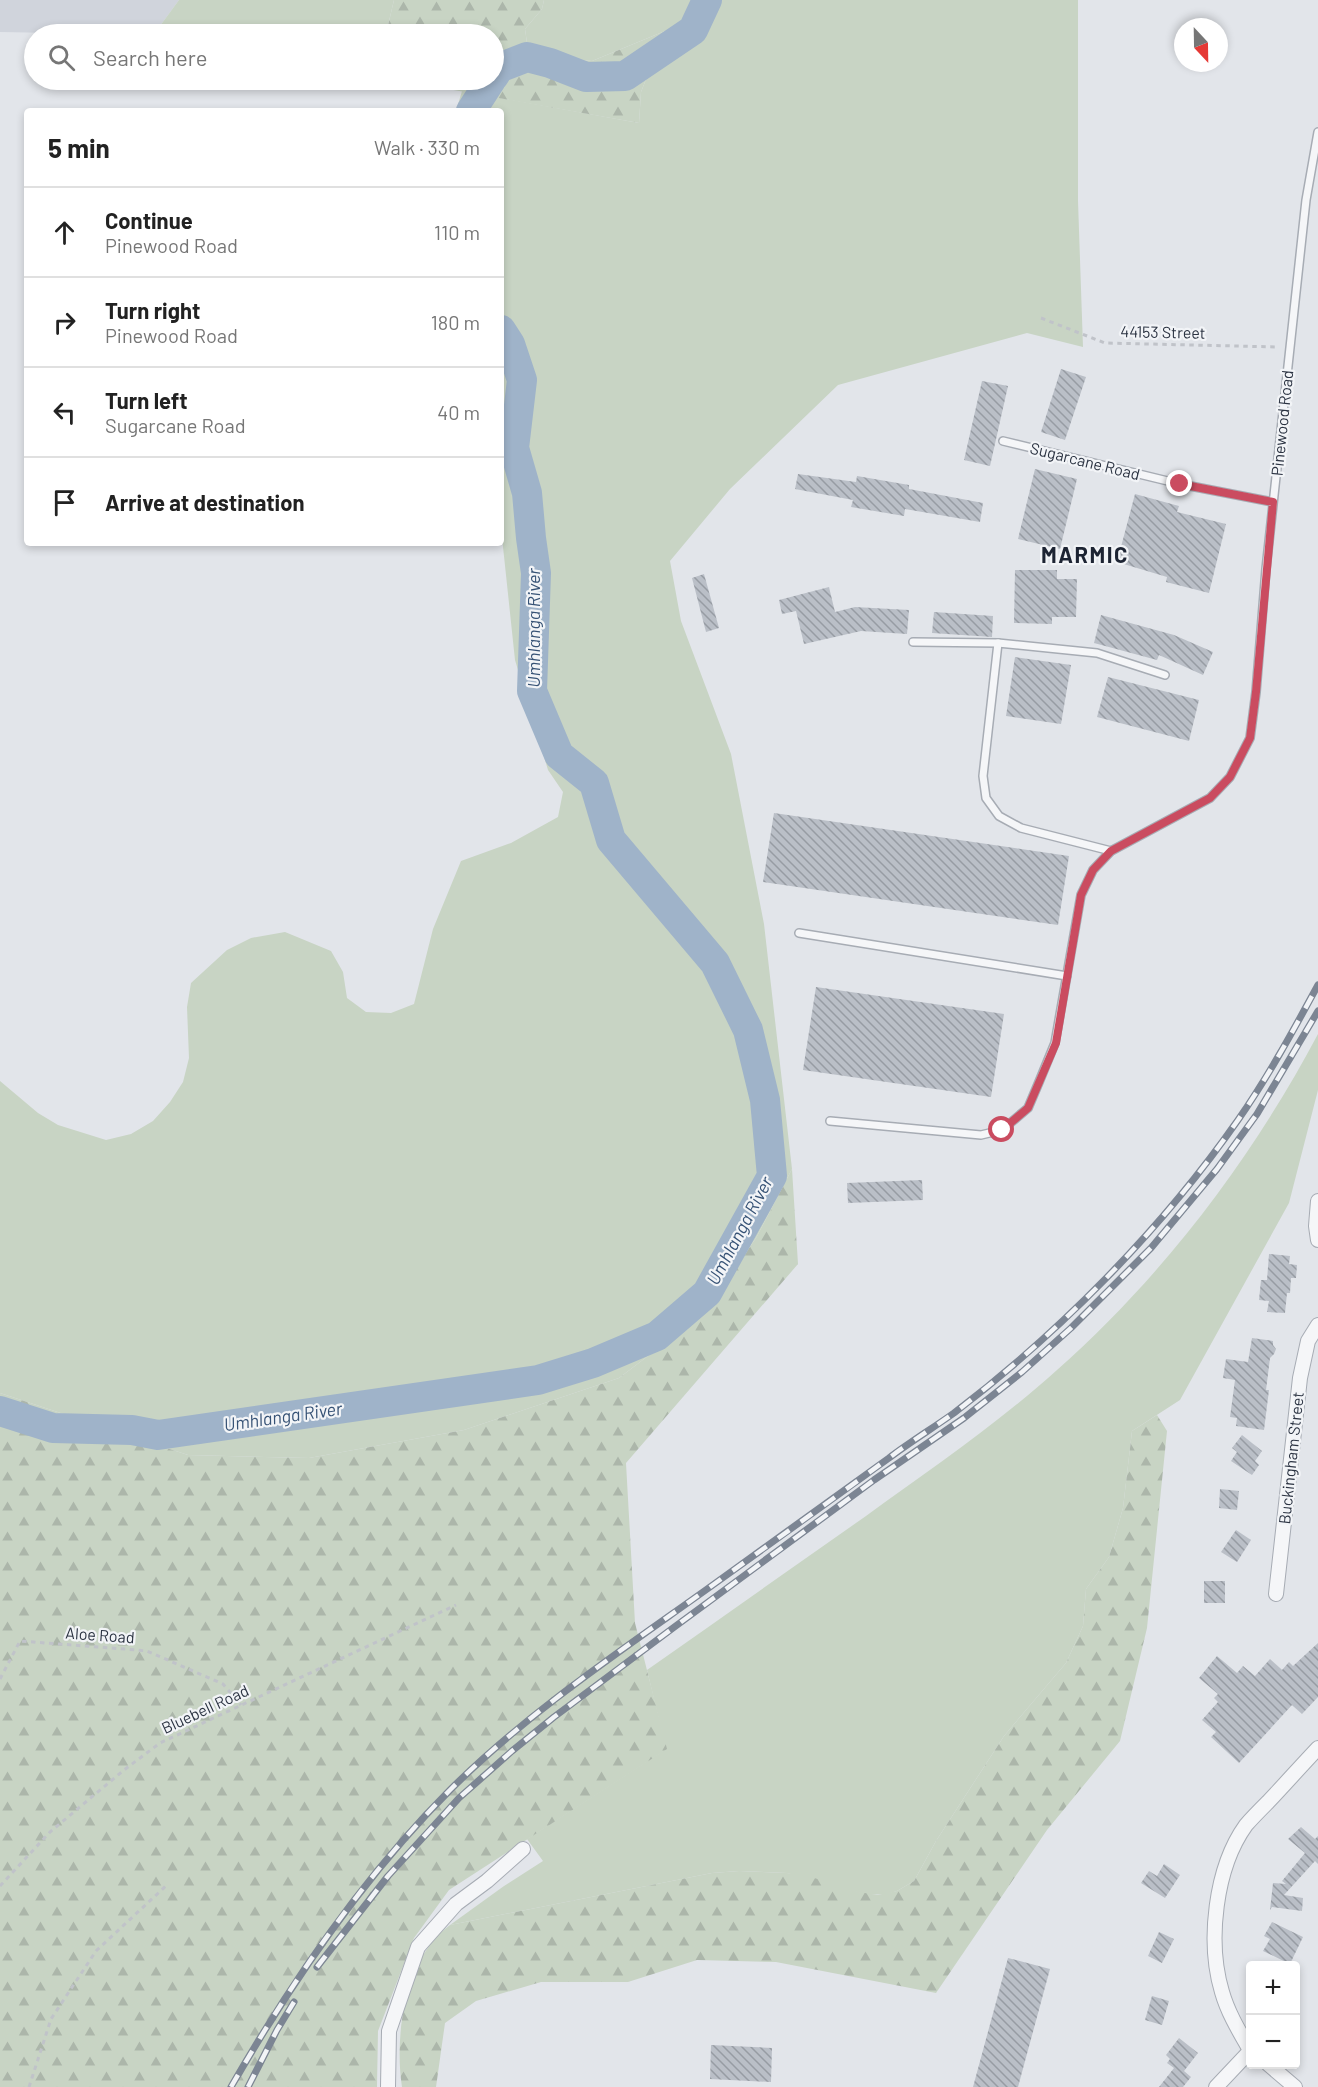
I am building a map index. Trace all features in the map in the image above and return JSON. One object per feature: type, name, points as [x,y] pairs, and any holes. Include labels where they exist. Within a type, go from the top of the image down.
[{"type":"street","points":[[1318,1201],[1316,1226],[1318,1240]]},
{"type":"street","name":"Buckingham Street","points":[[1276,1594],[1300,1378],[1308,1341],[1318,1325]]},
{"type":"street","points":[[1246,2042],[1235,2024],[1222,1993],[1216,1964],[1215,1917],[1221,1881],[1231,1854],[1246,1826],[1318,1748]]},
{"type":"street","points":[[388,2087],[388,2031],[418,1947],[456,1904],[487,1881],[523,1849]]},
{"type":"street","points":[[1216,2087],[1246,2055]]},
{"type":"street","points":[[1274,2069],[1295,2087]]},
{"type":"lane","name":"Pinewood Road","points":[[830,1121],[981,1135],[1002,1130],[1028,1108],[1056,1043],[1081,895],[1093,870],[1111,851],[1210,798],[1230,777],[1250,738],[1306,200],[1318,132]]},
{"type":"lane","name":"Sugarcane Road","points":[[1003,441],[1180,484],[1273,502]]},
{"type":"lane","points":[[913,642],[998,643],[1097,653],[1165,675]]},
{"type":"lane","points":[[998,643],[983,776],[986,798],[999,816],[1021,828],[1111,851]]},
{"type":"lane","points":[[799,933],[1067,976]]},
{"type":"path","name":"44153 Street","points":[[1041,318],[1105,343],[1290,348]]},
{"type":"path","name":"Bluebell Road","points":[[0,1886],[50,1832],[160,1743],[456,1605]]},
{"type":"path","name":"Aloe Road","points":[[0,1679],[20,1641],[147,1651],[223,1684],[241,1705]]},
{"type":"path","points":[[28,2087],[51,2019],[96,1951],[168,1884]]},
{"type":"shaded area","points":[[0,0],[179,0],[161,24],[24,24],[24,32],[0,32]]},
{"type":"green space","points":[[179,0],[394,0],[388,24],[161,24]]},
{"type":"green space","points":[[394,0],[544,0],[542,9],[525,29],[527,43],[549,56],[592,61],[665,31],[641,92],[639,123],[453,90],[504,90],[504,24],[388,24]]},
{"type":"green space","points":[[544,0],[1078,0],[1078,201],[1083,347],[1027,333],[838,385],[730,489],[670,561],[681,621],[731,754],[764,924],[792,1169],[756,1238],[702,1315],[619,1378],[464,1430],[309,1458],[188,1455],[0,1393],[0,1081],[38,1113],[58,1125],[106,1140],[131,1134],[153,1121],[170,1102],[183,1082],[189,1058],[187,1007],[191,983],[227,950],[251,938],[285,932],[331,951],[343,972],[347,998],[366,1012],[391,1013],[414,1004],[433,929],[461,861],[511,843],[558,817],[563,792],[548,770],[515,660],[503,546],[504,108],[457,108],[462,91],[639,123],[641,92],[665,31],[592,61],[549,56],[527,43],[525,29],[542,9]]},
{"type":"green space","points":[[1318,1034],[1318,1090],[1289,1203],[1180,1400],[1132,1431],[1123,1508],[1109,1557],[1086,1589],[1083,1626],[1066,1663],[1004,1736],[936,1841],[914,1881],[897,1891],[868,1895],[787,1873],[739,1871],[712,1873],[450,1925],[543,1861],[527,1839],[666,1749],[647,1670],[963,1446],[1057,1370],[1134,1295],[1169,1255],[1234,1171],[1292,1081]]},
{"type":"green space","points":[[792,1169],[798,1264],[626,1463],[635,1623],[667,1749],[449,1890],[414,1938],[378,2031],[377,2087],[0,2087],[0,1393],[188,1455],[309,1458],[464,1430],[619,1378],[702,1315],[756,1238]]},
{"type":"green space","points":[[1157,1415],[1167,1431],[1147,1628],[1120,1741],[1047,1830],[936,1993],[776,1962],[697,1960],[628,1982],[541,1982],[476,2001],[445,2023],[436,2087],[402,2087],[400,2044],[406,1998],[422,1957],[435,1939],[450,1925],[712,1873],[739,1871],[787,1873],[808,1876],[859,1892],[877,1895],[897,1891],[914,1881],[936,1841],[1004,1736],[1066,1663],[1083,1626],[1086,1589],[1109,1557],[1123,1508],[1132,1431]]},
{"type":"building","points":[[1061,369],[1086,377],[1065,440],[1041,432]]},
{"type":"building","points":[[982,381],[1008,386],[990,466],[964,460]]},
{"type":"building","points":[[1035,469],[1077,479],[1060,549],[1018,539]]},
{"type":"building","points":[[798,474],[856,482],[857,476],[909,485],[909,489],[983,503],[980,522],[905,509],[904,516],[851,507],[853,500],[795,489]]},
{"type":"building","points":[[1135,494],[1179,506],[1177,512],[1226,524],[1209,593],[1166,582],[1167,577],[1117,562]]},
{"type":"building","points":[[1015,570],[1057,570],[1057,579],[1077,579],[1076,617],[1052,617],[1052,624],[1014,623]]},
{"type":"building","points":[[704,574],[719,628],[706,632],[692,578]]},
{"type":"building","points":[[829,587],[835,612],[855,607],[909,610],[907,634],[861,631],[804,644],[796,611],[782,614],[779,600]]},
{"type":"building","points":[[934,612],[993,616],[992,637],[932,633]]},
{"type":"building","points":[[1101,615],[1174,635],[1213,652],[1203,675],[1159,655],[1157,660],[1094,643]]},
{"type":"building","points":[[1015,657],[1071,665],[1061,724],[1006,716]]},
{"type":"building","points":[[1108,677],[1199,700],[1189,741],[1097,717]]},
{"type":"building","points":[[774,813],[1069,856],[1058,925],[763,882]]},
{"type":"building","points":[[816,987],[1004,1014],[991,1097],[803,1070]]},
{"type":"building","points":[[922,1180],[923,1200],[848,1203],[847,1183]]},
{"type":"building","points":[[1269,1254],[1290,1256],[1289,1264],[1297,1265],[1296,1278],[1291,1278],[1290,1293],[1287,1293],[1285,1313],[1267,1312],[1269,1301],[1259,1300],[1261,1280],[1267,1280]]},
{"type":"building","points":[[1252,1338],[1273,1341],[1276,1349],[1270,1358],[1264,1430],[1236,1426],[1237,1418],[1230,1417],[1235,1380],[1223,1378],[1226,1359],[1248,1362]]},
{"type":"building","points":[[1242,1435],[1262,1451],[1255,1461],[1259,1465],[1252,1475],[1231,1461],[1237,1452],[1232,1448]]},
{"type":"building","points":[[1220,1489],[1239,1491],[1237,1510],[1219,1508]]},
{"type":"building","points":[[1236,1530],[1251,1540],[1237,1562],[1221,1552]]},
{"type":"building","points":[[1204,1581],[1225,1581],[1225,1603],[1204,1603]]},
{"type":"building","points":[[1318,1643],[1318,1697],[1302,1714],[1292,1705],[1239,1763],[1211,1737],[1216,1732],[1202,1720],[1218,1702],[1214,1698],[1218,1694],[1199,1678],[1217,1656],[1237,1673],[1243,1666],[1255,1676],[1270,1659],[1282,1670],[1289,1662],[1293,1666]]},
{"type":"building","points":[[1301,1827],[1315,1839],[1318,1836],[1318,1864],[1315,1861],[1284,1895],[1303,1898],[1302,1911],[1272,1907],[1270,1910],[1273,1883],[1286,1884],[1282,1881],[1305,1853],[1288,1839]]},
{"type":"building","points":[[1164,1864],[1180,1875],[1165,1898],[1141,1883],[1149,1871],[1157,1876]]},
{"type":"building","points":[[1272,1922],[1303,1937],[1291,1961],[1284,1961],[1263,1951],[1270,1939],[1264,1936]]},
{"type":"building","points":[[1159,1932],[1174,1939],[1162,1963],[1148,1956]]},
{"type":"building","points":[[1008,1958],[1050,1969],[1018,2087],[973,2087]]},
{"type":"building","points":[[1152,1996],[1169,2001],[1162,2025],[1145,2020]]},
{"type":"building","points":[[1179,2038],[1198,2053],[1184,2071],[1191,2077],[1183,2087],[1159,2087],[1174,2068],[1167,2063],[1170,2059],[1166,2055]]},
{"type":"building","points":[[711,2045],[772,2048],[771,2082],[710,2079]]},
{"type":"waterway","name":"Umhlanga River","points":[[504,66],[527,57],[586,77],[625,76],[693,30],[707,0]]},
{"type":"waterway","name":"Umhlanga River","points":[[473,108],[485,90]]},
{"type":"waterway","name":"Umhlanga River","points":[[0,1411],[53,1428],[132,1430],[158,1435],[538,1380],[593,1363],[657,1336],[707,1293],[772,1176],[765,1100],[748,1030],[715,963],[611,840],[594,783],[559,755],[532,691],[536,573],[527,493],[514,448],[522,380],[510,344],[504,335]]},
{"type":"railway","points":[[231,2087],[304,1969],[359,1894],[418,1823],[480,1762],[543,1709],[609,1659],[954,1413],[1032,1349],[1107,1277],[1176,1201],[1238,1120],[1270,1071],[1318,985]]},
{"type":"railway","points":[[317,1967],[388,1876],[459,1798],[512,1751],[673,1628],[874,1480],[964,1418],[1022,1372],[1071,1328],[1151,1248],[1217,1169],[1257,1114],[1318,1011]]},
{"type":"railway","points":[[248,2087],[294,2002]]},
{"type":"district","name":"MARMIC","points":[[1085,555]]},
{"type":"route","points":[[1002,1130],[1028,1108],[1056,1043],[1081,895],[1093,870],[1111,851],[1210,798],[1230,777],[1250,738],[1273,502],[1180,484]]}]
